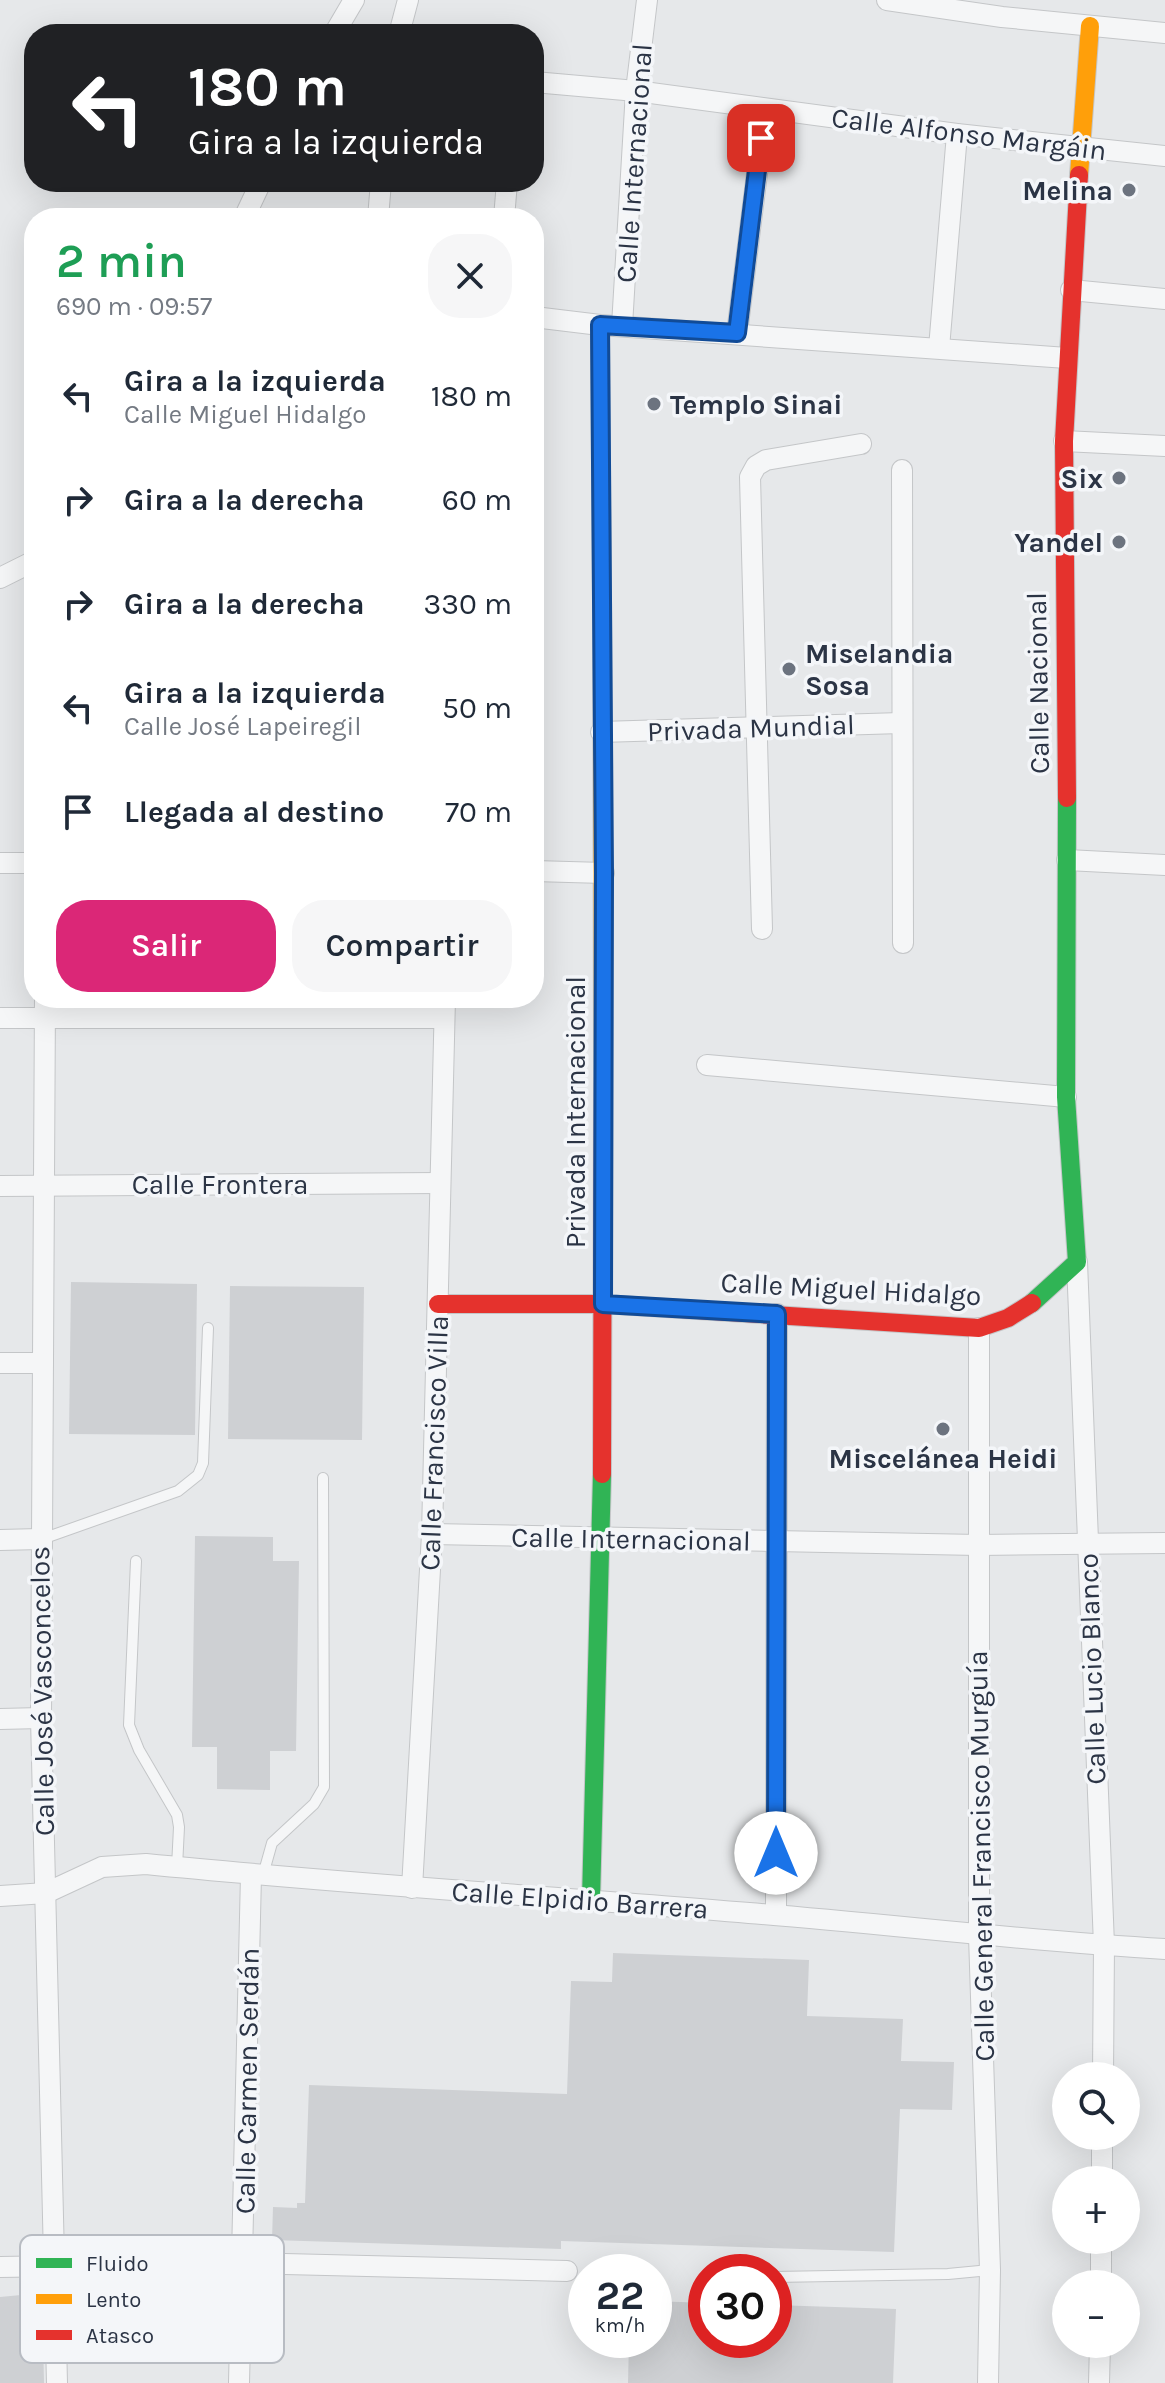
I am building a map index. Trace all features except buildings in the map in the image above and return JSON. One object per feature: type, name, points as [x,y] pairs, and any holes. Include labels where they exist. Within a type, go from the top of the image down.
[{"type":"street","points":[[340,24],[354,0]]},
{"type":"street","points":[[402,24],[408,0]]},
{"type":"street","name":"Calle Internacional","points":[[622,326],[636,91],[647,0]]},
{"type":"street","points":[[887,0],[1003,9],[1090,26],[1165,33]]},
{"type":"street","name":"Calle Nacional","points":[[1077,1262],[1066,1097],[1064,441],[1071,290],[1090,26]]},
{"type":"street","name":"Calle Alfonso Margáin","points":[[544,83],[636,91],[957,134],[1165,156]]},
{"type":"street","points":[[737,333],[765,110]]},
{"type":"street","points":[[939,348],[957,134]]},
{"type":"street","points":[[1071,290],[1165,299]]},
{"type":"street","points":[[544,318],[600,325],[1067,358]]},
{"type":"street","name":"Privada Internacional","points":[[591,1900],[602,1539],[604,873],[600,325]]},
{"type":"street","points":[[1064,441],[1165,446]]},
{"type":"street","points":[[762,929],[750,477],[752,470],[766,460],[861,444]]},
{"type":"street","points":[[902,470],[903,943]]},
{"type":"street","points":[[0,578],[24,566]]},
{"type":"street","name":"Privada Mundial","points":[[601,732],[901,723]]},
{"type":"street","points":[[1067,860],[1165,865]]},
{"type":"street","points":[[0,863],[24,863]]},
{"type":"street","points":[[544,871],[604,873]]},
{"type":"street","name":"Calle José Vasconcelos","points":[[45,1008],[41,1718],[53,2235]]},
{"type":"street","points":[[0,1018],[444,1008]]},
{"type":"street","name":"Calle Francisco Villa","points":[[412,1888],[432,1534],[444,1008]]},
{"type":"street","points":[[707,1065],[1066,1097]]},
{"type":"street","name":"Calle Frontera","points":[[0,1186],[440,1183]]},
{"type":"street","name":"Calle Miguel Hidalgo","points":[[438,1304],[603,1304],[979,1328],[1018,1314],[1047,1293],[1077,1262]]},
{"type":"street","name":"Calle Lucio Blanco","points":[[1077,1262],[1104,1945],[1103,2062]]},
{"type":"street","points":[[776,1915],[777,1314]]},
{"type":"street","name":"Calle General Francisco Murguía","points":[[979,1328],[979,1936],[990,2270],[988,2383]]},
{"type":"street","points":[[0,1363],[43,1363]]},
{"type":"street","name":"Calle Internacional","points":[[432,1534],[978,1545],[1165,1543]]},
{"type":"street","points":[[0,1540],[40,1539]]},
{"type":"street","points":[[0,1719],[41,1718]]},
{"type":"street","name":"Calle Elpidio Barrera","points":[[0,1896],[46,1893],[111,1865],[146,1864],[412,1888],[776,1915],[979,1936],[1165,1949]]},
{"type":"street","name":"Calle Carmen Serdán","points":[[244,2235],[257,1875]]},
{"type":"street","points":[[284,2264],[567,2271]]},
{"type":"street","points":[[0,2267],[20,2267]]},
{"type":"street","points":[[1099,2383],[1100,2358]]},
{"type":"street","name":"Calle José Vasconcelos","points":[[56,2363],[57,2383]]},
{"type":"street","name":"Calle Carmen Serdán","points":[[239,2383],[240,2363]]},
{"type":"lane","points":[[40,1539],[178,1491],[198,1475],[203,1463],[208,1328]]},
{"type":"lane","points":[[257,1875],[272,1843],[314,1804],[324,1787],[323,1478]]},
{"type":"lane","points":[[136,1561],[129,1725],[139,1750],[177,1815],[177,1867]]},
{"type":"lane","points":[[792,2277],[948,2274],[990,2270]]},
{"type":"traffic: fast","points":[[600,325],[602,596]]},
{"type":"traffic: fast","points":[[1032,1303],[1077,1262],[1066,1097],[1067,798]]},
{"type":"traffic: fast","points":[[591,1900],[602,1474]]},
{"type":"traffic: slow","points":[[1079,175],[1090,26]]},
{"type":"traffic: slow","points":[[602,596],[603,1072]]},
{"type":"traffic: jam","points":[[1067,798],[1064,441],[1079,175]]},
{"type":"traffic: jam","points":[[602,1474],[603,1072]]},
{"type":"traffic: jam","points":[[438,1304],[603,1304],[979,1328],[1008,1318],[1032,1303]]},
{"type":"place","name":"Melina","points":[[1129,190]]},
{"type":"place","name":"Templo Sinai","points":[[654,404]]},
{"type":"place","name":"Six","points":[[1119,478]]},
{"type":"place","name":"Yandel","points":[[1119,542]]},
{"type":"place","name":"Miselandia Sosa","points":[[789,669]]},
{"type":"place","name":"Miscelánea Heidi","points":[[943,1429]]},
{"type":"route","points":[[761,138],[737,333],[600,325],[603,1304],[777,1314],[776,1853]]}]
